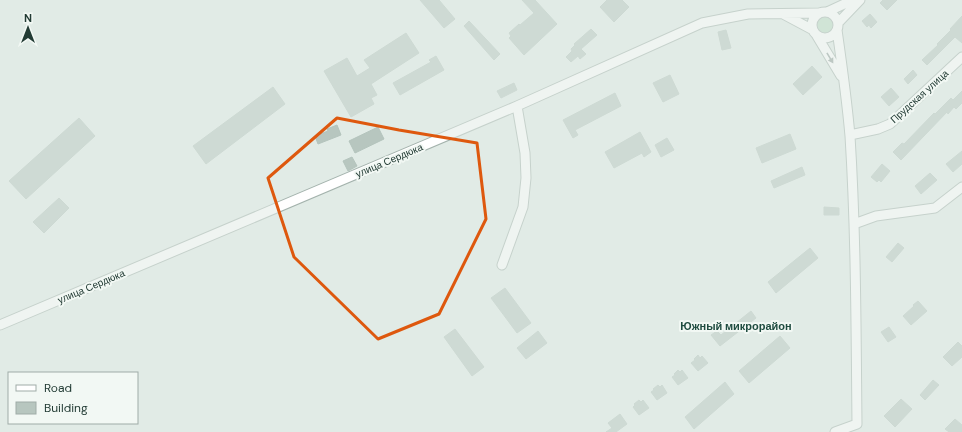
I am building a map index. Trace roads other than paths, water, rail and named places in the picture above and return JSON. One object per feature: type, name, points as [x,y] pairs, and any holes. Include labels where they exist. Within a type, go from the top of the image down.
[{"type":"street","points":[[844,80],[815,33],[812,22],[813,18],[823,12],[853,0]]},
{"type":"street","points":[[782,13],[821,38],[829,38],[835,34],[838,27],[860,0]]},
{"type":"street","points":[[823,12],[835,16],[837,19],[850,135],[854,224],[857,424],[835,432]]},
{"type":"street","name":"улица Сердюка","points":[[0,325],[517,106],[702,23],[748,14],[823,12]]},
{"type":"street","name":"Прудская улица","points":[[850,135],[878,129],[890,124],[962,57]]},
{"type":"street","points":[[502,265],[523,207],[526,178],[526,153],[517,106]]},
{"type":"street","points":[[854,224],[876,216],[935,208],[962,187]]},
{"type":"district","name":"Южный микрорайон","points":[[736,326]]}]
